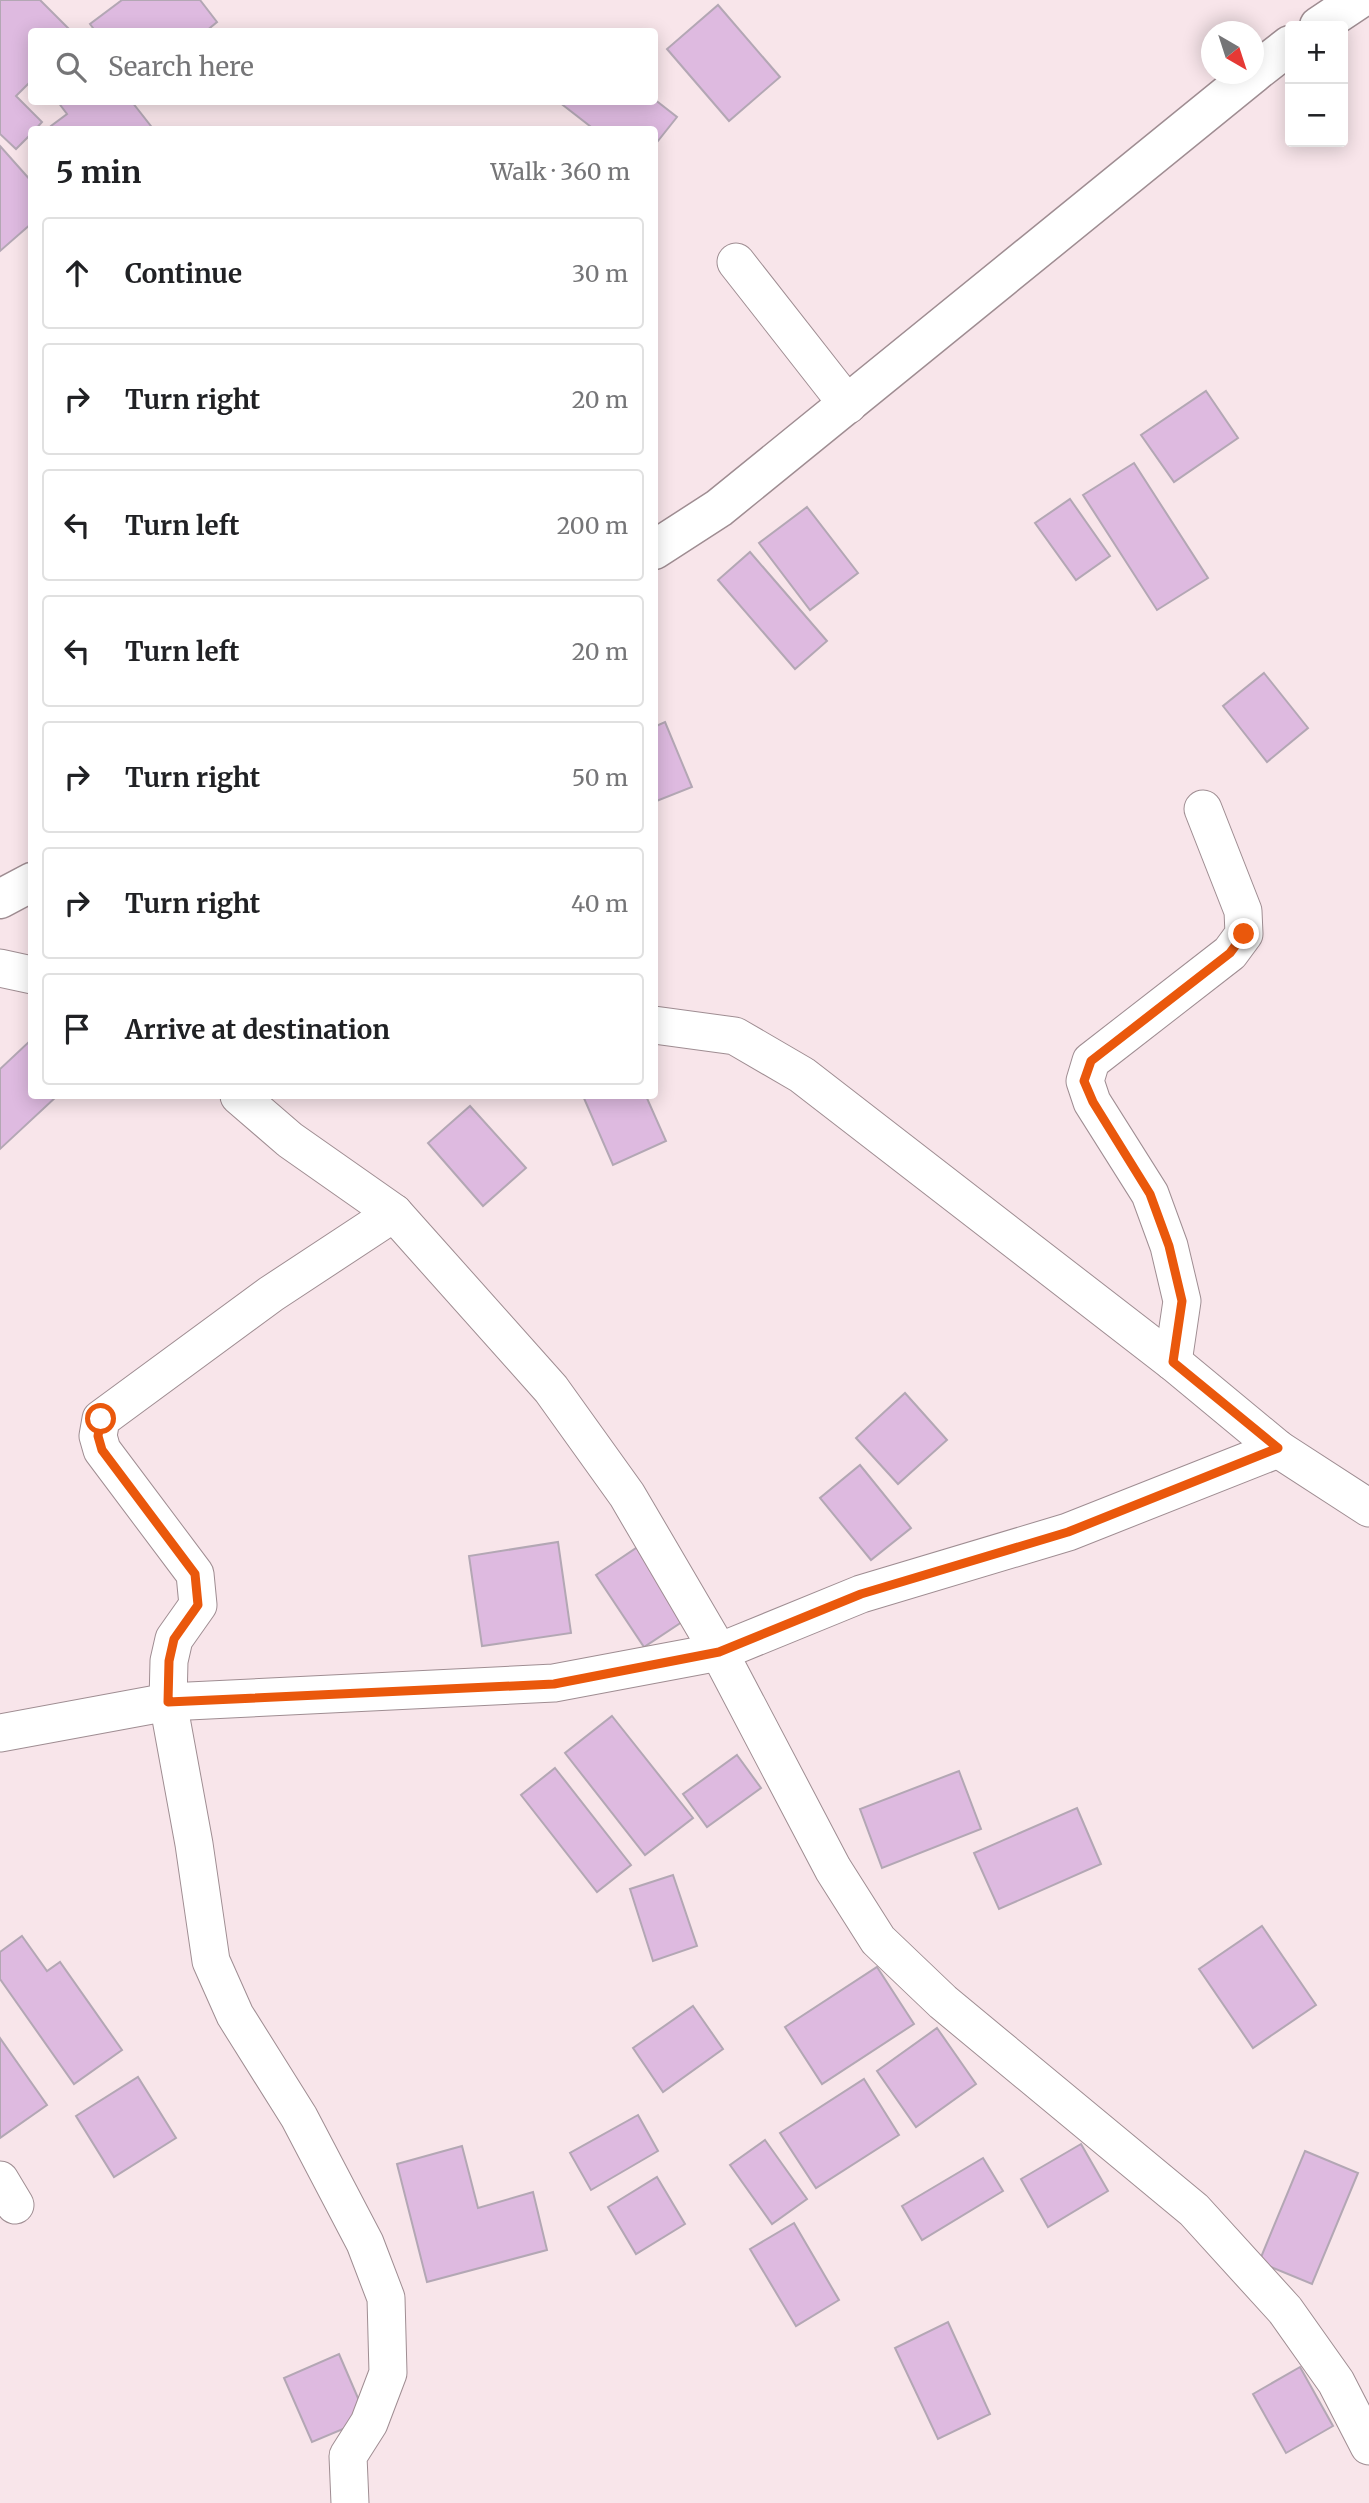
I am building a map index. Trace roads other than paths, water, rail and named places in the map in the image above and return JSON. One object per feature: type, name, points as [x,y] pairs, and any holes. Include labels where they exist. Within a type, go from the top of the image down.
[{"type":"street","points":[[1326,21],[1358,0]]},
{"type":"street","points":[[1264,65],[1285,49]]},
{"type":"street","points":[[658,547],[719,508],[1240,84]]},
{"type":"street","points":[[736,262],[848,405]]},
{"type":"street","points":[[1173,1362],[1182,1301],[1169,1246],[1150,1194],[1093,1102],[1084,1081],[1091,1061],[1230,953],[1244,934],[1243,911],[1203,809]]},
{"type":"street","points":[[0,899],[28,884]]},
{"type":"street","points":[[0,968],[28,974]]},
{"type":"street","points":[[658,1026],[734,1036],[802,1075],[1173,1362],[1278,1448],[1369,1508]]},
{"type":"street","points":[[242,1099],[290,1140],[394,1213],[551,1389],[627,1495],[719,1652],[833,1869],[878,1940],[943,2003],[1194,2210],[1285,2311],[1336,2382],[1369,2446]]},
{"type":"street","points":[[350,2503],[348,2456],[369,2423],[388,2373],[386,2298],[365,2243],[299,2118],[235,2015],[211,1961],[194,1843],[168,1702],[169,1661],[174,1639],[198,1605],[195,1574],[102,1450],[98,1436],[101,1419],[271,1294],[394,1213]]},
{"type":"street","points":[[0,1733],[168,1702],[554,1684],[719,1652],[861,1594],[1068,1532],[1278,1448]]}]
